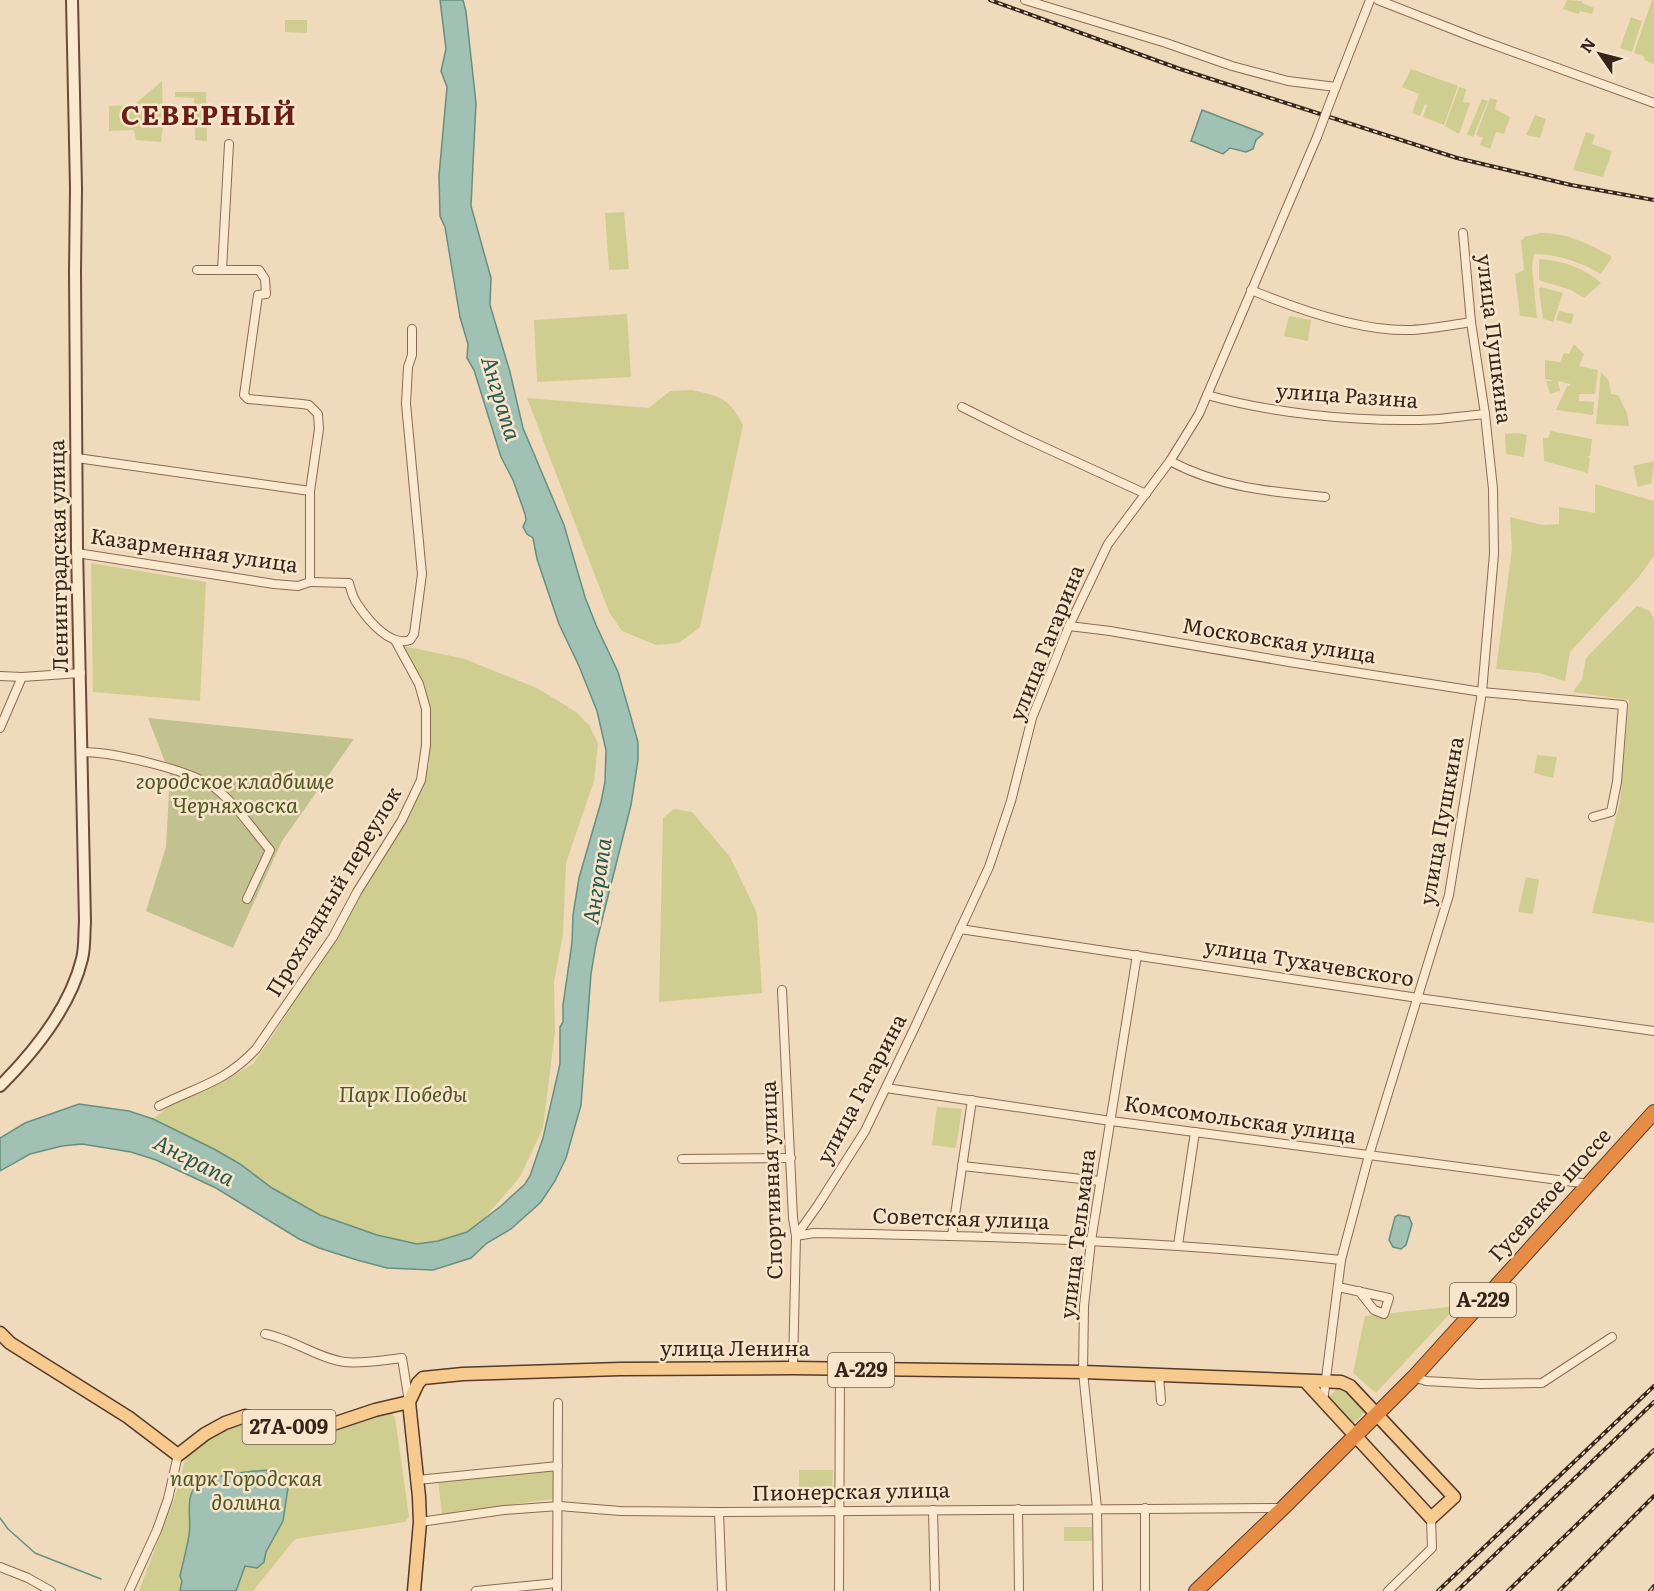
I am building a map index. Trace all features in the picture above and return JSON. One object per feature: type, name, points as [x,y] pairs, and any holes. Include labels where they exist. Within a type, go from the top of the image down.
[{"type":"highway","name":"Гусевское шоссе","points":[[1196,1591],[1377,1415],[1654,1112]]},
{"type":"main road","points":[[0,1333],[10,1343],[128,1417],[178,1455]]},
{"type":"main road","name":"улица Ленина","points":[[409,1402],[423,1378],[620,1369],[794,1368],[1083,1372],[1341,1382],[1350,1386],[1454,1497],[1431,1518]]},
{"type":"main road","points":[[1305,1382],[1431,1518]]},
{"type":"main road","points":[[409,1402],[420,1522],[414,1591]]},
{"type":"main road","name":"27А-009","points":[[178,1455],[205,1434],[225,1423],[245,1416],[290,1427],[318,1429],[375,1410],[409,1402]]},
{"type":"street","name":"Ленинградская улица","points":[[0,1086],[20,1066],[50,1027],[66,999],[82,956],[85,922],[78,554],[76,188],[72,0]]},
{"type":"street","points":[[1025,0],[1265,75],[1288,81],[1336,87],[1370,0]]},
{"type":"street","points":[[1378,0],[1654,103]]},
{"type":"street","name":"улица Гагарина","points":[[796,1236],[865,1131],[886,1088],[989,867],[1011,801],[1032,718],[1069,626],[1108,544],[1189,432],[1317,137],[1336,87]]},
{"type":"street","points":[[196,270],[222,270],[229,144]]},
{"type":"street","name":"улица Пушкина","points":[[1323,1402],[1341,1260],[1369,1155],[1449,895],[1482,692],[1494,554],[1493,489],[1463,233]]},
{"type":"street","name":"Казарменная улица","points":[[78,554],[230,575],[274,584],[298,586],[310,582],[310,491],[320,421],[314,409],[302,404],[248,399],[244,395],[243,389],[258,295],[266,294],[265,279],[259,270],[222,270]]},
{"type":"street","points":[[1251,290],[1340,320],[1375,328],[1411,330],[1472,322]]},
{"type":"street","points":[[310,582],[349,583],[358,606],[379,629],[395,640],[405,642],[410,640],[414,634],[422,574],[406,404],[408,367],[413,349],[412,329]]},
{"type":"street","name":"улица Разина","points":[[1207,395],[1235,403],[1343,417],[1419,420],[1485,414]]},
{"type":"street","points":[[962,406],[1146,494]]},
{"type":"street","points":[[77,458],[310,491]]},
{"type":"street","points":[[1170,461],[1190,472],[1224,483],[1257,490],[1325,497]]},
{"type":"street","name":"Московская улица","points":[[1069,626],[1482,692],[1623,705],[1617,782],[1611,812],[1593,817]]},
{"type":"street","name":"Прохладный переулок","points":[[159,1106],[213,1083],[243,1063],[256,1049],[333,936],[357,892],[402,820],[421,780],[424,767],[426,709],[419,684],[395,640]]},
{"type":"street","points":[[0,676],[22,677],[81,673]]},
{"type":"street","points":[[0,728],[22,677]]},
{"type":"street","points":[[82,752],[143,762],[188,774],[215,789],[242,816],[270,850],[247,899]]},
{"type":"street","name":"улица Тухачевского","points":[[960,929],[1654,1031]]},
{"type":"street","name":"улица Тельмана","points":[[1098,1591],[1098,1511],[1083,1372],[1084,1306],[1090,1241],[1112,1121],[1137,956]]},
{"type":"street","name":"Спортивная улица","points":[[782,990],[793,1218],[796,1236],[794,1368]]},
{"type":"street","name":"Комсомольская улица","points":[[886,1088],[1112,1121],[1589,1184]]},
{"type":"street","points":[[952,1235],[972,1101]]},
{"type":"street","points":[[1178,1245],[1195,1132]]},
{"type":"street","points":[[682,1158],[790,1158]]},
{"type":"street","points":[[962,1166],[1100,1182]]},
{"type":"street","name":"Советская улица","points":[[796,1236],[814,1233],[952,1235],[1090,1241],[1241,1249],[1341,1260]]},
{"type":"street","points":[[1338,1287],[1359,1291]]},
{"type":"street","points":[[265,1334],[280,1336],[330,1358],[345,1362],[402,1358],[409,1402]]},
{"type":"street","points":[[1413,1377],[1426,1381],[1468,1383],[1542,1383],[1612,1337]]},
{"type":"street","points":[[839,1591],[840,1369]]},
{"type":"street","points":[[1159,1376],[1161,1401]]},
{"type":"street","points":[[476,1591],[557,1587],[558,1402]]},
{"type":"street","points":[[129,1590],[157,1530],[168,1499],[178,1455]]},
{"type":"street","points":[[417,1480],[558,1466]]},
{"type":"street","name":"Пионерская улица","points":[[420,1522],[504,1510],[559,1506],[620,1511],[719,1512],[1283,1508]]},
{"type":"street","points":[[1145,1508],[1145,1591]]},
{"type":"street","points":[[1018,1509],[1019,1591]]},
{"type":"street","points":[[933,1510],[935,1591]]},
{"type":"street","points":[[719,1512],[722,1591]]},
{"type":"street","points":[[1388,1591],[1432,1548],[1431,1518]]},
{"type":"street","points":[[0,1567],[28,1578],[51,1591]]},
{"type":"green space","points":[[1567,0],[1582,1],[1594,8],[1592,14],[1580,11],[1578,14],[1563,9]]},
{"type":"green space","points":[[1652,0],[1654,0],[1654,64],[1634,53]]},
{"type":"green space","points":[[1631,17],[1642,21],[1632,52],[1620,48]]},
{"type":"green space","points":[[285,20],[307,20],[307,33],[285,32]]},
{"type":"green space","points":[[1411,69],[1458,86],[1444,125],[1423,117],[1427,105],[1425,104],[1420,116],[1412,113],[1419,94],[1402,87]]},
{"type":"green space","points":[[162,81],[161,142],[136,140],[134,130],[109,131],[109,106],[134,105]]},
{"type":"green space","points":[[1459,87],[1466,89],[1463,102],[1470,103],[1459,134],[1445,126]]},
{"type":"green space","points":[[175,92],[206,92],[207,141],[195,140],[194,98],[175,97]]},
{"type":"green space","points":[[1490,98],[1497,100],[1495,109],[1510,117],[1504,134],[1496,132],[1490,149],[1480,145],[1483,138],[1476,135]]},
{"type":"green space","points":[[1482,99],[1488,101],[1473,137],[1467,134]]},
{"type":"green space","points":[[1535,115],[1546,119],[1540,138],[1526,135]]},
{"type":"green space","points":[[1586,132],[1595,135],[1592,144],[1612,151],[1603,177],[1573,170]]},
{"type":"green space","points":[[624,212],[629,269],[609,270],[605,213]]},
{"type":"green space","points":[[1540,233],[1559,234],[1578,240],[1612,257],[1601,274],[1569,259],[1534,254],[1532,267],[1537,318],[1520,316],[1515,274],[1524,270],[1521,240]]},
{"type":"green space","points":[[1539,259],[1572,266],[1588,273],[1601,283],[1584,298],[1571,290],[1539,280]]},
{"type":"green space","points":[[1541,287],[1563,293],[1553,322],[1543,319],[1539,289]]},
{"type":"green space","points":[[1559,311],[1574,314],[1571,324],[1556,320]]},
{"type":"green space","points":[[627,314],[631,377],[537,382],[534,320]]},
{"type":"green space","points":[[1289,316],[1311,320],[1308,341],[1284,336]]},
{"type":"green space","points":[[1574,344],[1584,354],[1579,366],[1598,370],[1595,394],[1579,394],[1579,401],[1594,402],[1593,415],[1556,410],[1570,384],[1558,381],[1560,391],[1550,394],[1546,381],[1554,381],[1545,379],[1545,360],[1560,362],[1564,353],[1569,354]]},
{"type":"green space","points":[[1601,372],[1609,381],[1611,394],[1618,395],[1627,413],[1629,426],[1596,424]]},
{"type":"green space","points":[[692,390],[711,394],[728,403],[743,425],[700,627],[679,643],[656,645],[622,631],[609,612],[527,398],[649,408],[670,391]]},
{"type":"green space","points":[[1551,431],[1592,439],[1590,456],[1587,457],[1590,458],[1588,473],[1544,461],[1543,438],[1548,438]]},
{"type":"green space","points":[[1505,434],[1527,435],[1524,457],[1506,454]]},
{"type":"green space","points":[[1654,461],[1652,483],[1638,487],[1633,466]]},
{"type":"green space","points":[[1595,484],[1654,501],[1654,556],[1637,579],[1570,652],[1565,681],[1539,673],[1496,669],[1512,549],[1510,517],[1543,525],[1559,524],[1559,507],[1595,513]]},
{"type":"green space","points":[[91,563],[206,582],[200,701],[93,692]]},
{"type":"green space","points":[[1637,606],[1650,611],[1654,619],[1654,923],[1592,913],[1620,802],[1629,700],[1573,692],[1582,679],[1586,658]]},
{"type":"green space","name":"Парк Победы","points":[[399,645],[465,659],[537,688],[576,712],[589,725],[598,743],[594,781],[566,863],[563,934],[554,982],[555,1031],[543,1128],[520,1177],[480,1223],[455,1237],[417,1244],[377,1235],[320,1215],[272,1188],[240,1164],[153,1119],[173,1103],[205,1091],[253,1064],[276,1031],[408,815],[429,765],[430,714],[420,681]]},
{"type":"green space","name":"городское кладбище Черняховска","points":[[148,718],[354,739],[282,841],[233,948],[146,911],[166,847],[170,775]]},
{"type":"green space","points":[[1537,755],[1557,757],[1553,778],[1534,773]]},
{"type":"green space","points":[[674,809],[692,812],[730,857],[755,909],[762,993],[659,1002],[663,818]]},
{"type":"green space","points":[[1526,877],[1539,880],[1533,914],[1518,912]]},
{"type":"green space","points":[[937,1107],[962,1109],[956,1148],[932,1145]]},
{"type":"green space","points":[[1457,1306],[1376,1393],[1353,1373],[1365,1316]]},
{"type":"green space","points":[[1340,1386],[1365,1412],[1352,1425],[1327,1398]]},
{"type":"green space","name":"парк Городская долина","points":[[389,1411],[395,1417],[409,1517],[405,1522],[295,1539],[253,1591],[139,1591],[175,1496],[187,1454],[197,1443],[242,1420],[282,1430]]},
{"type":"green space","points":[[554,1469],[553,1499],[442,1514],[438,1480]]},
{"type":"green space","points":[[799,1470],[833,1470],[832,1501],[799,1501]]},
{"type":"green space","points":[[1064,1527],[1092,1527],[1092,1541],[1064,1541]]},
{"type":"water","name":"Анграпа","points":[[440,0],[463,0],[466,12],[476,103],[471,206],[491,278],[490,305],[510,372],[523,428],[564,525],[585,597],[618,672],[638,742],[638,760],[631,805],[596,944],[591,974],[581,1105],[566,1158],[541,1202],[511,1229],[487,1243],[471,1258],[433,1270],[387,1268],[319,1248],[299,1239],[216,1188],[156,1160],[131,1152],[82,1144],[62,1146],[30,1154],[0,1171],[0,1138],[25,1123],[79,1104],[129,1111],[153,1119],[214,1149],[240,1164],[272,1188],[320,1215],[377,1235],[417,1244],[438,1241],[467,1232],[501,1206],[525,1184],[530,1176],[543,1138],[560,1064],[560,1027],[563,1022],[573,915],[579,878],[605,782],[606,750],[597,711],[559,624],[537,559],[533,538],[523,527],[526,520],[525,514],[513,480],[501,457],[474,370],[467,358],[468,344],[460,317],[445,227],[440,216],[439,176],[447,87],[441,71],[446,49]]},
{"type":"water","points":[[1202,110],[1263,134],[1256,140],[1253,149],[1246,152],[1230,148],[1223,154],[1191,141]]},
{"type":"water","points":[[1398,1215],[1409,1217],[1412,1224],[1406,1245],[1401,1249],[1393,1247],[1389,1240],[1395,1217]]},
{"type":"water","points":[[270,1470],[278,1474],[288,1488],[283,1521],[266,1552],[264,1562],[257,1568],[245,1566],[236,1591],[180,1591],[182,1581],[180,1576],[190,1529],[190,1502],[193,1490],[197,1485],[210,1479],[231,1474]]},
{"type":"waterway","points":[[0,1518],[8,1529],[35,1553],[101,1579]]},
{"type":"railway","points":[[990,0],[1180,69],[1457,158],[1571,185],[1654,200]]},
{"type":"railway","points":[[1438,1591],[1654,1386]]},
{"type":"railway","points":[[1457,1591],[1654,1402]]},
{"type":"railway","points":[[1508,1591],[1654,1450]]},
{"type":"railway","points":[[1559,1591],[1654,1496]]},
{"type":"railway","points":[[1650,1591],[1654,1586]]},
{"type":"district","name":"СЕВЕРНЫЙ","points":[[209,116]]}]
